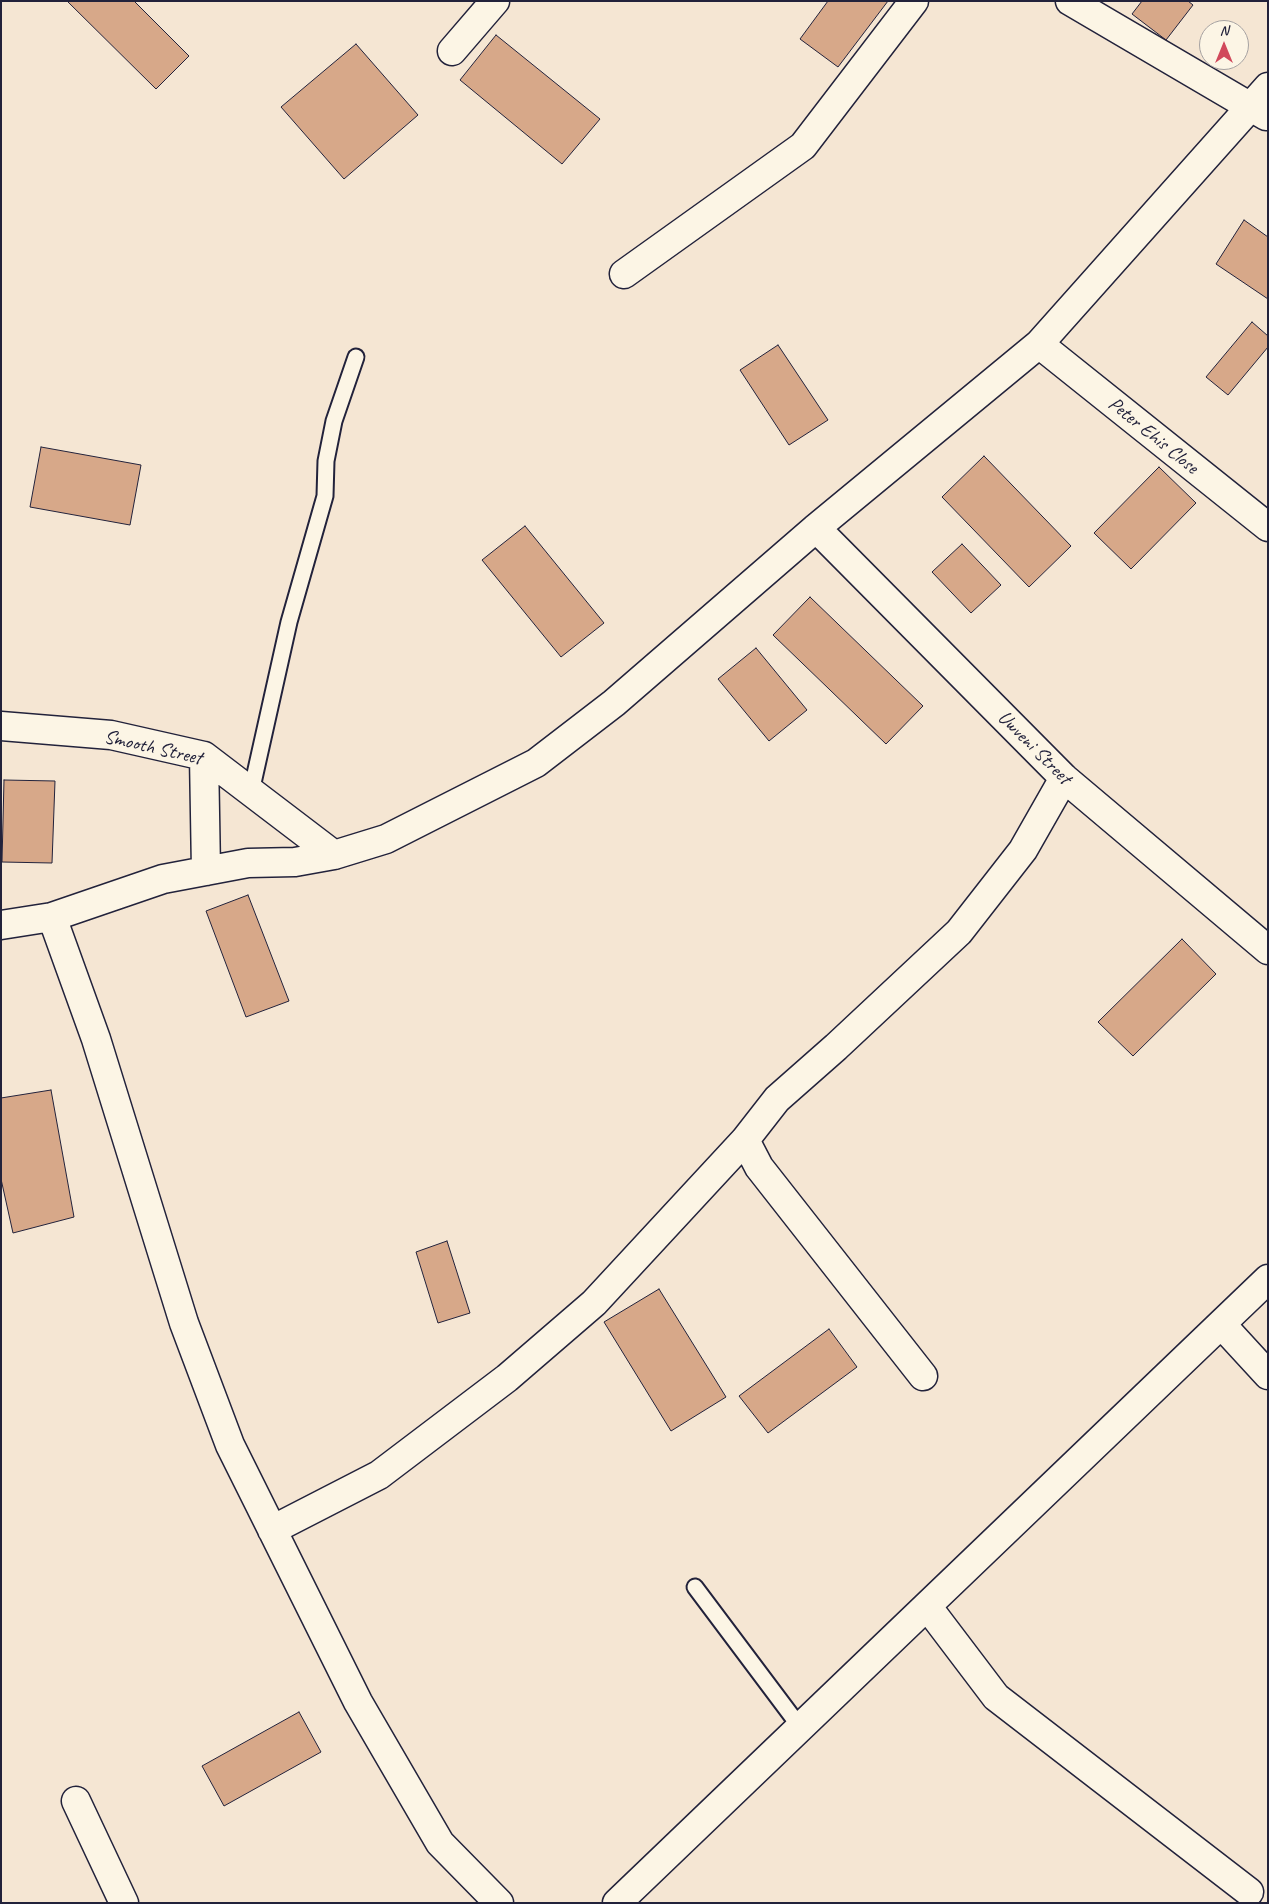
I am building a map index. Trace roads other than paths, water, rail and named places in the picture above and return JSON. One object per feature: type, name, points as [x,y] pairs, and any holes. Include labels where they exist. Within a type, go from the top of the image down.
[{"type":"street","points":[[452,51],[496,1]]},
{"type":"street","points":[[624,274],[803,146],[914,1]]},
{"type":"street","points":[[1070,1],[1259,112]]},
{"type":"street","points":[[1,924],[52,917],[162,879],[248,863],[295,862],[334,855],[386,839],[536,763],[614,703],[816,528],[1039,344],[1259,112],[1268,87]]},
{"type":"street","name":"Peter Ehis Close","points":[[1039,344],[1268,527]]},
{"type":"street","name":"Uwveni Street","points":[[816,528],[1064,778],[1268,950]]},
{"type":"street","name":"Smooth Street","points":[[1,726],[111,735],[204,756],[334,855]]},
{"type":"street","points":[[204,756],[206,871]]},
{"type":"street","points":[[272,1530],[379,1475],[507,1378],[594,1303],[745,1140],[777,1099],[836,1047],[959,932],[1023,850],[1064,778]]},
{"type":"street","points":[[52,917],[96,1040],[184,1324],[230,1445],[358,1702],[440,1843],[499,1903]]},
{"type":"street","points":[[745,1140],[759,1167],[770,1182],[923,1376]]},
{"type":"street","points":[[627,1900],[800,1727],[1268,1279]]},
{"type":"street","points":[[1222,1325],[1268,1375]]},
{"type":"street","points":[[927,1606],[996,1697],[1249,1892]]},
{"type":"street","points":[[76,1801],[124,1903]]},
{"type":"lane","points":[[251,792],[289,622],[325,496],[326,460],[334,421],[356,357]]},
{"type":"lane","points":[[695,1587],[800,1727]]}]
